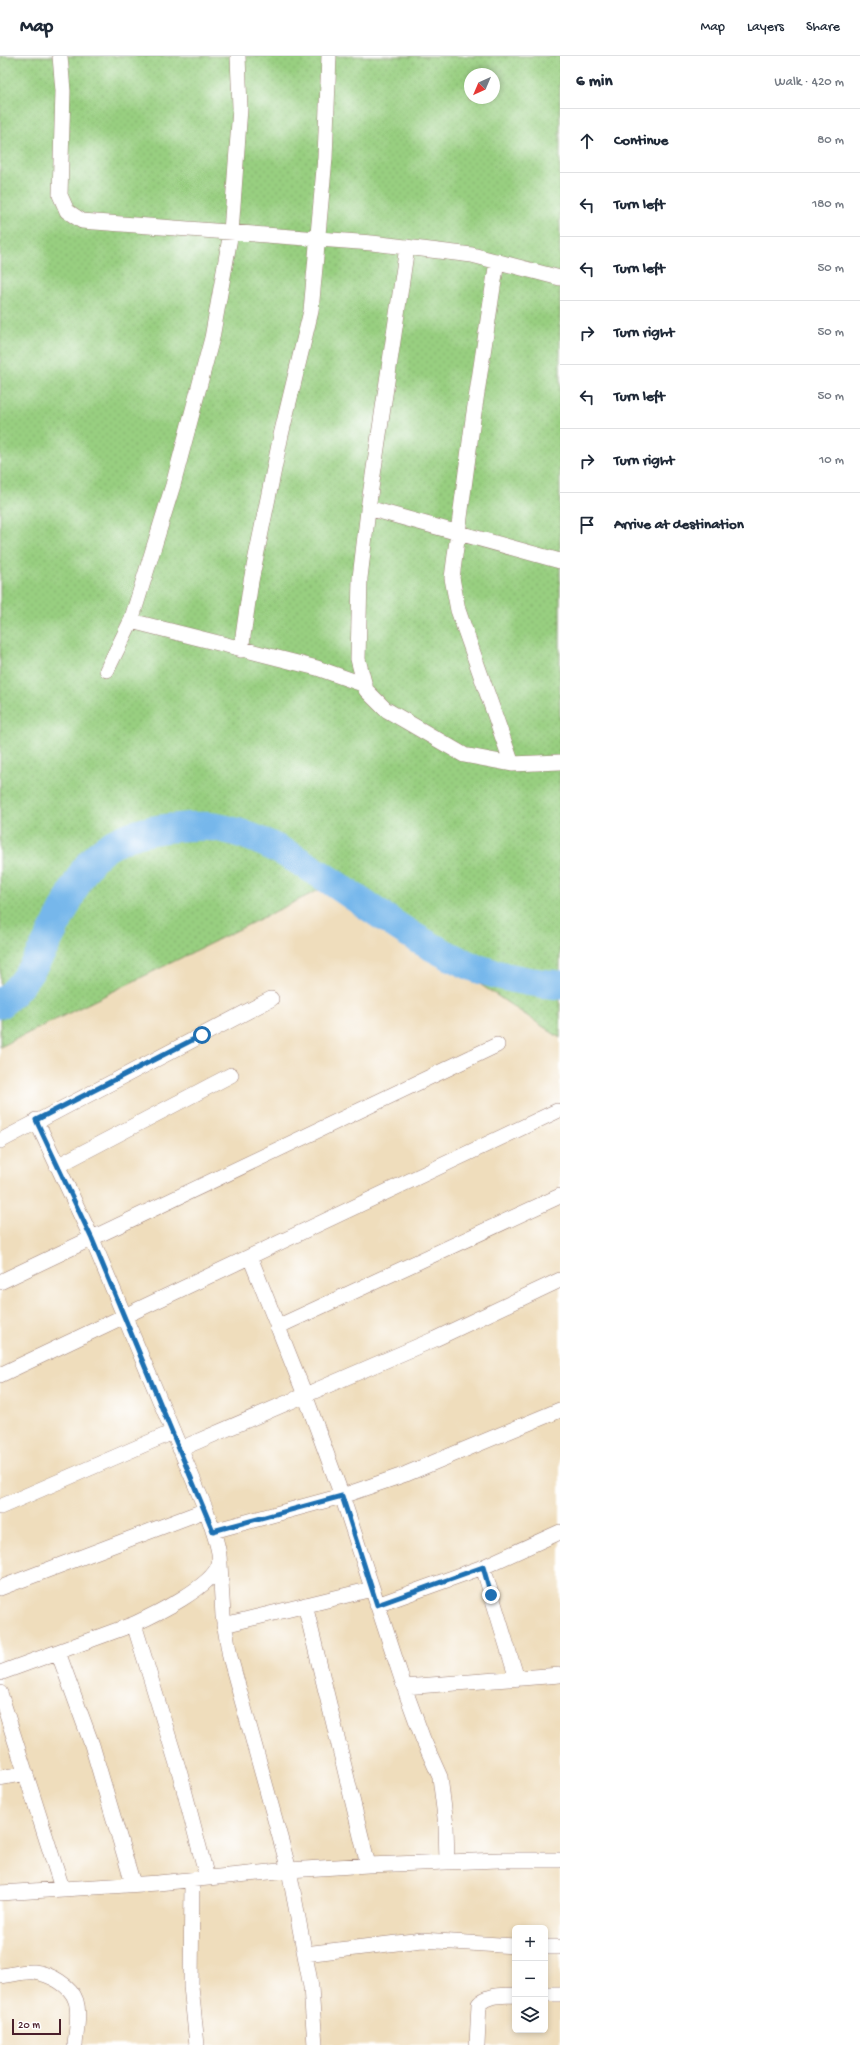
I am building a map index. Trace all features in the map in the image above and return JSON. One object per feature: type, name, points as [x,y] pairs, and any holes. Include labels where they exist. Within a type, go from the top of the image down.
[{"type":"street","points":[[60,56],[63,91],[60,195],[67,211],[82,221],[407,247],[472,255],[560,278]]},
{"type":"street","points":[[107,670],[131,621],[173,485],[212,338],[231,232],[240,108],[238,56]]},
{"type":"street","points":[[241,650],[251,581],[278,450],[311,311],[319,239],[325,158],[329,56]]},
{"type":"street","points":[[407,247],[368,508],[360,578],[358,659],[366,690],[385,709],[464,755],[512,764],[560,762]]},
{"type":"street","points":[[497,261],[473,419],[452,578],[458,610],[512,764]]},
{"type":"street","points":[[368,508],[560,561]]},
{"type":"street","points":[[131,621],[317,668],[365,685]]},
{"type":"street","points":[[0,1141],[36,1120],[271,999]]},
{"type":"street","points":[[0,1282],[497,1045]]},
{"type":"street","points":[[57,1166],[231,1076]]},
{"type":"street","points":[[0,1375],[557,1112]]},
{"type":"street","points":[[36,1120],[92,1239],[206,1510],[213,1531],[220,1564],[224,1625],[230,1657],[289,1870],[311,1987],[315,2045]]},
{"type":"street","points":[[278,1327],[560,1196]]},
{"type":"street","points":[[250,1257],[305,1395],[342,1496],[404,1687],[423,1739],[440,1777],[446,1825],[447,1862]]},
{"type":"street","points":[[180,1449],[436,1339],[560,1280]]},
{"type":"street","points":[[213,1531],[342,1496],[406,1474],[560,1410]]},
{"type":"street","points":[[0,1507],[173,1432]]},
{"type":"street","points":[[0,1588],[206,1510]]},
{"type":"street","points":[[377,1605],[483,1567],[560,1532]]},
{"type":"street","points":[[0,1673],[134,1624],[190,1593],[213,1575],[220,1564]]},
{"type":"street","points":[[483,1567],[517,1679]]},
{"type":"street","points":[[224,1625],[372,1589]]},
{"type":"street","points":[[305,1605],[368,1865]]},
{"type":"street","points":[[134,1624],[180,1774],[207,1878]]},
{"type":"street","points":[[58,1652],[92,1745],[133,1884]]},
{"type":"street","points":[[404,1687],[560,1675]]},
{"type":"street","points":[[0,1693],[62,1888]]},
{"type":"street","points":[[0,1778],[26,1773]]},
{"type":"street","points":[[0,1893],[192,1880],[289,1870],[368,1865],[500,1860],[560,1860]]},
{"type":"street","points":[[192,1880],[191,1986],[198,2045]]},
{"type":"street","points":[[305,1954],[422,1940],[512,1946]]},
{"type":"street","points":[[548,1947],[560,1947]]},
{"type":"street","points":[[0,1976],[34,1972],[58,1981],[68,1988],[76,2000],[77,2010],[75,2045]]},
{"type":"street","points":[[548,1994],[560,1994]]},
{"type":"street","points":[[477,2045],[479,2004],[484,1999],[494,1996],[512,1995]]},
{"type":"green space","points":[[0,56],[560,56],[560,1038],[331,884],[0,1047]]},
{"type":"waterway","points":[[0,1004],[27,976],[48,940],[85,869],[99,854],[122,839],[138,834],[162,829],[199,826],[210,826],[242,834],[269,845],[296,859],[423,942],[469,965],[517,979],[560,985]]},
{"type":"route","points":[[202,1035],[36,1120],[92,1239],[206,1510],[213,1531],[342,1496],[377,1605],[483,1567],[491,1595]]}]
